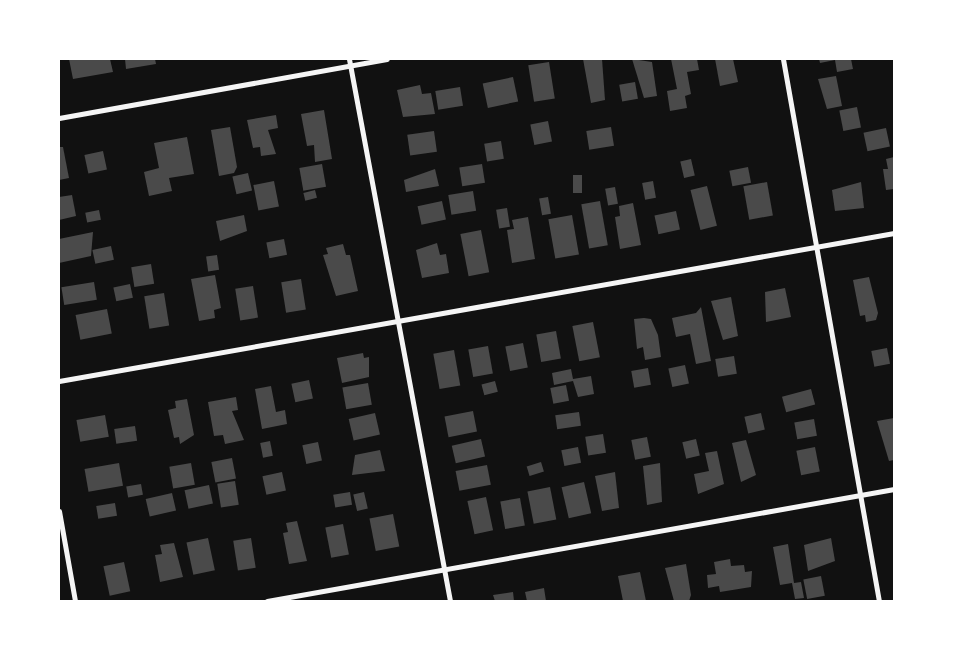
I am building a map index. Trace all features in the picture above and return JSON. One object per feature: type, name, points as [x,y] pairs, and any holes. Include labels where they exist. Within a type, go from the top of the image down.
[{"type":"street","points":[[349,59],[450,601]]},
{"type":"street","points":[[59,118],[387,59]]},
{"type":"street","points":[[783,59],[879,601]]},
{"type":"street","points":[[59,380],[894,233]]},
{"type":"street","points":[[267,601],[894,489]]},
{"type":"street","points":[[59,511],[76,601]]},
{"type":"building","points":[[69,59],[110,59],[113,72],[73,79]]},
{"type":"building","points":[[125,59],[155,59],[156,64],[126,69]]},
{"type":"building","points":[[583,59],[602,59],[605,100],[591,103]]},
{"type":"building","points":[[632,59],[652,62],[657,96],[644,98]]},
{"type":"building","points":[[671,59],[697,59],[699,70],[687,72],[691,94],[685,96],[687,108],[670,111],[667,91],[677,89]]},
{"type":"building","points":[[715,59],[733,59],[738,82],[720,86]]},
{"type":"building","points":[[819,59],[851,59],[853,69],[837,72],[835,60],[820,63]]},
{"type":"building","points":[[549,62],[555,99],[534,102],[528,65]]},
{"type":"building","points":[[836,76],[842,106],[827,109],[818,79]]},
{"type":"building","points":[[513,77],[518,101],[488,108],[483,83]]},
{"type":"building","points":[[635,82],[638,99],[622,102],[619,85]]},
{"type":"building","points":[[420,85],[422,94],[431,93],[435,114],[403,117],[397,90]]},
{"type":"building","points":[[460,87],[463,106],[438,110],[435,91]]},
{"type":"building","points":[[857,107],[861,128],[843,131],[839,110]]},
{"type":"building","points":[[324,110],[332,159],[315,162],[314,145],[307,146],[301,114]]},
{"type":"building","points":[[276,115],[278,128],[268,130],[276,154],[261,156],[260,147],[253,148],[247,120]]},
{"type":"building","points":[[548,121],[552,142],[534,145],[530,124]]},
{"type":"building","points":[[230,127],[237,167],[234,173],[219,176],[211,130]]},
{"type":"building","points":[[611,127],[614,146],[589,150],[586,131]]},
{"type":"building","points":[[886,128],[890,147],[867,151],[864,133]]},
{"type":"building","points":[[434,131],[437,152],[410,156],[407,135]]},
{"type":"building","points":[[187,137],[194,174],[169,178],[172,191],[149,196],[144,172],[159,168],[154,143]]},
{"type":"building","points":[[501,141],[504,159],[487,161],[484,144]]},
{"type":"building","points":[[59,147],[63,147],[69,178],[59,180]]},
{"type":"building","points":[[103,151],[107,170],[88,174],[84,155]]},
{"type":"building","points":[[894,157],[894,189],[886,190],[883,169],[888,169],[886,159]]},
{"type":"building","points":[[691,159],[695,176],[684,178],[680,161]]},
{"type":"building","points":[[322,164],[326,187],[303,191],[299,168]]},
{"type":"building","points":[[482,164],[485,183],[462,186],[459,168]]},
{"type":"building","points":[[748,167],[751,183],[732,186],[729,171]]},
{"type":"building","points":[[435,169],[439,186],[406,192],[404,180]]},
{"type":"building","points":[[248,173],[252,191],[236,194],[232,177]]},
{"type":"building","points":[[573,175],[582,175],[582,193],[573,193]]},
{"type":"building","points":[[274,181],[279,207],[258,211],[253,185]]},
{"type":"building","points":[[653,181],[656,198],[645,200],[642,183]]},
{"type":"building","points":[[767,182],[773,215],[749,220],[743,186]]},
{"type":"building","points":[[861,182],[864,208],[835,211],[832,190]]},
{"type":"building","points":[[707,186],[717,226],[700,230],[691,190]]},
{"type":"building","points":[[615,187],[618,204],[608,205],[605,189]]},
{"type":"building","points":[[315,190],[317,198],[305,201],[303,193]]},
{"type":"building","points":[[473,191],[476,211],[451,215],[448,195]]},
{"type":"building","points":[[72,195],[76,216],[59,220],[59,197]]},
{"type":"building","points":[[548,197],[551,214],[542,215],[539,199]]},
{"type":"building","points":[[442,201],[446,220],[421,225],[418,206]]},
{"type":"building","points":[[600,201],[608,245],[589,249],[581,204]]},
{"type":"building","points":[[633,203],[641,245],[620,249],[615,217],[620,216],[619,206]]},
{"type":"building","points":[[507,208],[510,227],[499,228],[496,210]]},
{"type":"building","points":[[99,210],[101,220],[87,222],[85,213]]},
{"type":"building","points":[[676,211],[680,230],[658,234],[654,216]]},
{"type":"building","points":[[244,215],[247,231],[220,241],[216,221]]},
{"type":"building","points":[[572,215],[579,254],[555,259],[548,219]]},
{"type":"building","points":[[528,217],[535,259],[512,263],[507,230],[514,229],[512,220]]},
{"type":"building","points":[[481,230],[489,272],[469,276],[460,234]]},
{"type":"building","points":[[93,232],[91,256],[59,263],[59,239]]},
{"type":"building","points":[[284,239],[287,255],[269,258],[266,242]]},
{"type":"building","points":[[437,243],[440,255],[446,254],[449,273],[422,278],[416,250]]},
{"type":"building","points":[[343,244],[346,255],[350,255],[358,291],[336,296],[323,255],[328,254],[326,248]]},
{"type":"building","points":[[111,246],[114,260],[95,264],[92,250]]},
{"type":"building","points":[[217,255],[219,270],[208,271],[206,257]]},
{"type":"building","points":[[151,264],[154,284],[134,287],[131,267]]},
{"type":"building","points":[[215,275],[221,308],[214,310],[215,318],[199,321],[191,279]]},
{"type":"building","points":[[869,277],[878,313],[876,320],[866,322],[865,315],[860,316],[853,280]]},
{"type":"building","points":[[301,279],[306,310],[286,313],[281,282]]},
{"type":"building","points":[[94,282],[97,300],[64,305],[61,287]]},
{"type":"building","points":[[130,284],[133,298],[116,301],[113,288]]},
{"type":"building","points":[[253,286],[258,318],[240,320],[235,289]]},
{"type":"building","points":[[785,288],[791,317],[766,322],[765,292]]},
{"type":"building","points":[[164,293],[169,326],[149,329],[144,296]]},
{"type":"building","points":[[731,297],[738,336],[723,340],[711,301]]},
{"type":"building","points":[[701,307],[711,361],[696,364],[690,334],[676,337],[672,318],[696,313]]},
{"type":"building","points":[[107,309],[112,334],[80,340],[76,315]]},
{"type":"building","points":[[634,319],[651,319],[658,335],[661,357],[645,360],[643,347],[637,349]]},
{"type":"building","points":[[593,322],[600,357],[579,361],[572,326]]},
{"type":"building","points":[[556,331],[561,359],[541,362],[536,334]]},
{"type":"building","points":[[523,343],[528,368],[510,371],[505,346]]},
{"type":"building","points":[[488,346],[493,374],[473,377],[468,349]]},
{"type":"building","points":[[887,348],[890,364],[874,367],[871,351]]},
{"type":"building","points":[[454,350],[460,385],[440,389],[433,354]]},
{"type":"building","points":[[363,353],[364,358],[369,357],[369,377],[342,383],[337,358]]},
{"type":"building","points":[[734,356],[737,374],[718,377],[715,359]]},
{"type":"building","points":[[685,365],[689,384],[672,387],[668,369]]},
{"type":"building","points":[[648,368],[651,385],[634,388],[631,371]]},
{"type":"building","points":[[571,369],[573,379],[591,376],[594,394],[578,397],[573,381],[554,385],[552,373]]},
{"type":"building","points":[[309,380],[313,399],[295,402],[291,384]]},
{"type":"building","points":[[495,381],[498,392],[484,395],[481,385]]},
{"type":"building","points":[[368,383],[372,405],[346,409],[342,388]]},
{"type":"building","points":[[566,385],[569,401],[553,404],[550,388]]},
{"type":"building","points":[[271,386],[276,412],[285,410],[287,424],[262,429],[255,389]]},
{"type":"building","points":[[811,389],[815,404],[786,412],[782,397]]},
{"type":"building","points":[[236,397],[238,410],[232,411],[244,440],[225,444],[223,435],[214,436],[208,402]]},
{"type":"building","points":[[187,399],[194,435],[180,444],[179,437],[174,438],[168,410],[176,408],[175,401]]},
{"type":"building","points":[[473,411],[477,432],[449,437],[445,417]]},
{"type":"building","points":[[579,412],[581,426],[557,429],[555,415]]},
{"type":"building","points":[[375,413],[380,434],[354,441],[349,419]]},
{"type":"building","points":[[761,413],[765,430],[748,433],[744,417]]},
{"type":"building","points":[[105,415],[109,437],[80,442],[76,420]]},
{"type":"building","points":[[894,418],[894,460],[889,461],[877,421]]},
{"type":"building","points":[[814,419],[817,436],[797,439],[794,422]]},
{"type":"building","points":[[135,426],[137,441],[116,444],[114,429]]},
{"type":"building","points":[[603,434],[606,453],[588,456],[585,437]]},
{"type":"building","points":[[647,437],[651,457],[635,460],[631,440]]},
{"type":"building","points":[[481,439],[485,457],[456,463],[452,446]]},
{"type":"building","points":[[696,439],[700,456],[686,459],[682,442]]},
{"type":"building","points":[[746,440],[756,475],[741,482],[732,443]]},
{"type":"building","points":[[270,441],[273,456],[263,458],[260,443]]},
{"type":"building","points":[[318,442],[322,461],[306,464],[302,445]]},
{"type":"building","points":[[578,447],[581,463],[564,466],[561,450]]},
{"type":"building","points":[[815,447],[820,472],[801,475],[796,451]]},
{"type":"building","points":[[380,450],[385,471],[352,475],[355,455]]},
{"type":"building","points":[[717,451],[724,484],[698,494],[694,474],[709,471],[705,453]]},
{"type":"building","points":[[232,458],[236,479],[215,483],[211,462]]},
{"type":"building","points":[[541,462],[544,472],[530,476],[527,466]]},
{"type":"building","points":[[119,463],[123,486],[89,492],[85,469]]},
{"type":"building","points":[[191,463],[195,485],[173,488],[169,467]]},
{"type":"building","points":[[660,463],[662,502],[647,505],[643,466]]},
{"type":"building","points":[[487,465],[491,485],[459,491],[456,471]]},
{"type":"building","points":[[282,472],[286,491],[266,495],[262,476]]},
{"type":"building","points":[[615,472],[619,508],[602,511],[595,476]]},
{"type":"building","points":[[235,481],[239,505],[221,508],[217,484]]},
{"type":"building","points":[[584,482],[591,513],[569,518],[562,487]]},
{"type":"building","points":[[141,484],[143,495],[128,497],[126,487]]},
{"type":"building","points":[[209,485],[213,504],[188,509],[185,490]]},
{"type":"building","points":[[550,487],[556,519],[534,524],[527,491]]},
{"type":"building","points":[[350,492],[352,505],[335,507],[333,495]]},
{"type":"building","points":[[364,492],[368,509],[357,511],[353,494]]},
{"type":"building","points":[[172,493],[176,511],[150,517],[146,499]]},
{"type":"building","points":[[486,497],[493,530],[474,534],[467,501]]},
{"type":"building","points":[[520,498],[525,526],[505,529],[500,501]]},
{"type":"building","points":[[115,503],[117,516],[98,519],[96,506]]},
{"type":"building","points":[[393,514],[399,546],[376,551],[369,519]]},
{"type":"building","points":[[297,521],[307,561],[289,564],[283,533],[288,532],[286,523]]},
{"type":"building","points":[[343,524],[349,554],[331,558],[325,527]]},
{"type":"building","points":[[208,538],[215,570],[193,575],[186,543]]},
{"type":"building","points":[[251,538],[256,568],[238,570],[233,541]]},
{"type":"building","points":[[831,538],[835,561],[808,571],[804,545]]},
{"type":"building","points":[[174,543],[183,577],[160,582],[155,555],[162,554],[160,545]]},
{"type":"building","points":[[788,544],[794,583],[801,582],[804,598],[795,599],[792,583],[780,585],[773,547]]},
{"type":"building","points":[[730,559],[731,566],[744,565],[745,572],[752,571],[751,587],[720,592],[719,586],[708,588],[707,575],[716,574],[714,562]]},
{"type":"building","points":[[124,562],[130,591],[110,596],[103,566]]},
{"type":"building","points":[[686,564],[691,595],[689,601],[674,601],[665,568]]},
{"type":"building","points":[[640,572],[646,601],[623,601],[618,576]]},
{"type":"building","points":[[821,576],[825,596],[807,599],[803,579]]},
{"type":"building","points":[[544,588],[546,601],[527,601],[525,592]]},
{"type":"building","points":[[513,592],[514,601],[495,601],[493,595]]}]
